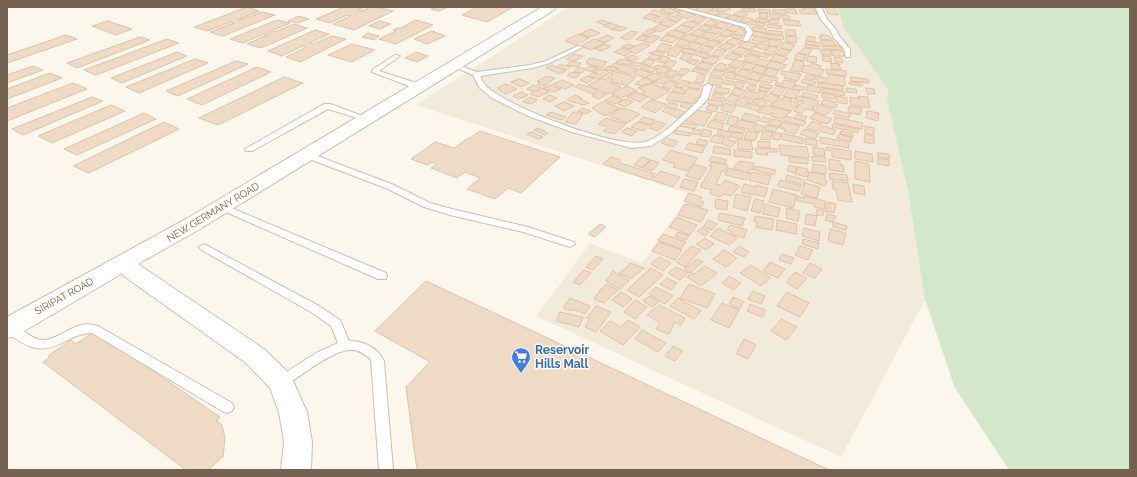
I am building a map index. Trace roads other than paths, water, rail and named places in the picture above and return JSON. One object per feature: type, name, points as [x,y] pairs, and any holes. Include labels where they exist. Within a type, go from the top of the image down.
[{"type":"street","name":"NEW GERMANY ROAD","points":[[122,264],[222,207],[550,7]]},
{"type":"street","name":"SIRIPAT ROAD","points":[[8,329],[122,264]]},
{"type":"street","points":[[122,264],[255,356],[281,382],[293,412],[298,442],[296,470]]},
{"type":"lane","points":[[674,7],[746,26],[750,32],[746,40]]},
{"type":"lane","points":[[818,7],[824,20],[833,29],[837,38],[847,49],[848,56]]},
{"type":"lane","points":[[455,66],[476,74],[531,67],[548,62],[580,47]]},
{"type":"lane","points":[[397,56],[374,71],[420,87]]},
{"type":"lane","points":[[476,74],[483,87],[497,98],[544,120],[631,145],[650,143],[654,141],[677,123],[704,98],[708,86]]},
{"type":"lane","points":[[249,149],[327,106],[367,119]]},
{"type":"lane","points":[[306,155],[392,187],[427,204],[450,212],[525,229],[570,244]]},
{"type":"lane","points":[[222,207],[382,276]]},
{"type":"lane","points":[[204,247],[315,309],[336,323],[345,346]]},
{"type":"lane","points":[[8,329],[35,344],[50,343],[84,328],[94,329],[227,407]]},
{"type":"lane","points":[[281,382],[334,350],[345,346],[366,348],[375,354],[378,361],[386,470]]},
{"type":"place","name":"Reservoir Hills Mall","points":[[521,374]]}]
